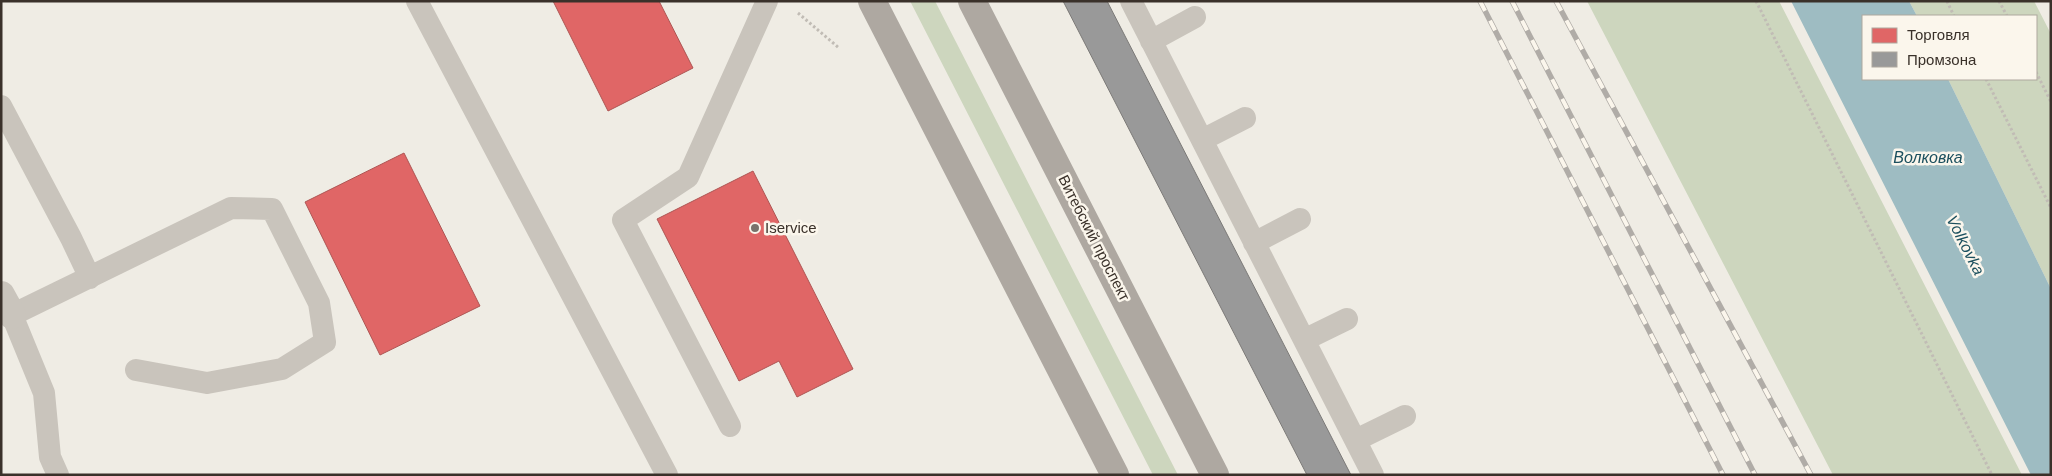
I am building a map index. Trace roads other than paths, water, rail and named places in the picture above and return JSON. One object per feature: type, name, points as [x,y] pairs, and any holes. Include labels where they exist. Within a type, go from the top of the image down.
[{"type":"main road","points":[[872,1],[1115,475]]},
{"type":"main road","name":"Витебский проспект","points":[[972,1],[1215,475]]},
{"type":"lane","points":[[417,1],[667,475]]},
{"type":"lane","points":[[730,426],[623,220],[688,178],[767,1]]},
{"type":"lane","points":[[1131,1],[1373,475]]},
{"type":"lane","points":[[1151,40],[1195,17]]},
{"type":"lane","points":[[1,106],[72,238],[90,278]]},
{"type":"lane","points":[[1202,140],[1245,118]]},
{"type":"lane","points":[[58,475],[50,457],[44,393],[6,305],[90,278],[231,208],[272,208],[319,303],[325,342],[282,369],[207,383],[136,370]]},
{"type":"lane","points":[[1254,243],[1300,219]]},
{"type":"lane","points":[[1304,340],[1347,319]]},
{"type":"lane","points":[[1356,440],[1405,416]]},
{"type":"water","name":"Волковка","points":[[1791,1],[1909,1],[1916,15],[1862,15],[1862,80],[1948,80],[2051,289],[2051,475],[2031,475]]},
{"type":"railway","points":[[1480,1],[1723,475]]},
{"type":"railway","points":[[1512,1],[1755,475]]},
{"type":"railway","points":[[1556,1],[1811,475]]},
{"type":"place","name":"Iservice","points":[[755,228]]},
{"type":"water label","name":"Volkovka","points":[[1966,245]]}]
